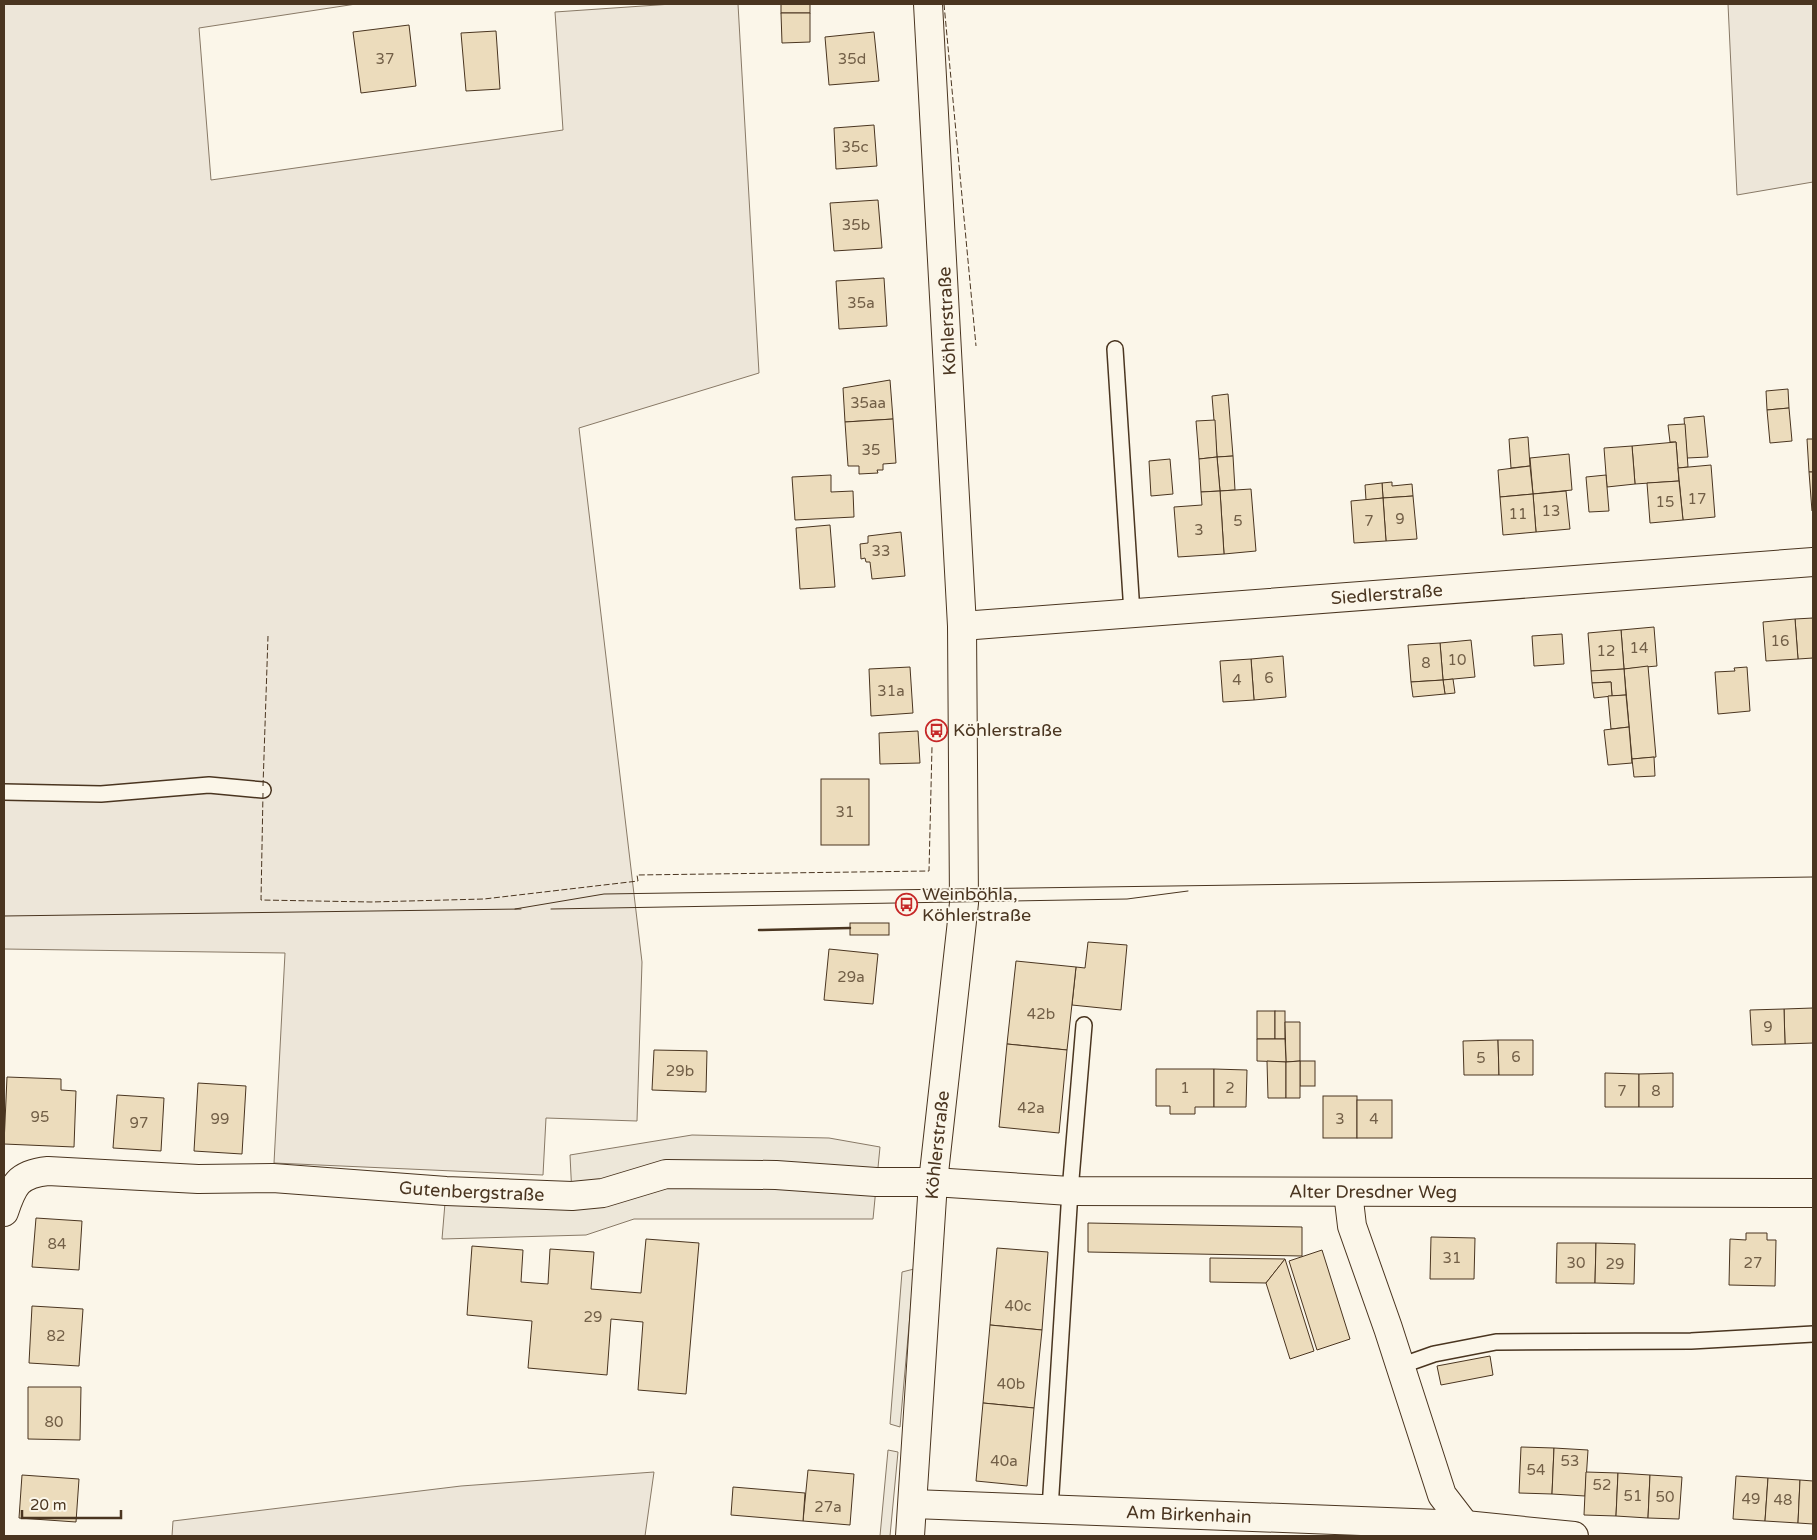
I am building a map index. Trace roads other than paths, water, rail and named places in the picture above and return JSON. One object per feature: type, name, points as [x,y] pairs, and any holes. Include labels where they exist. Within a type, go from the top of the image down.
[{"type":"street","name":"Köhlerstraße","points":[[910,1536],[933,1182],[964,903],[962,626],[928,4]]},
{"type":"street","name":"Siedlerstraße","points":[[962,626],[1813,562]]},
{"type":"street","name":"Gutenbergstraße","points":[[7,1194],[30,1173],[48,1171],[198,1179],[273,1178],[446,1192],[572,1196],[603,1193],[666,1174],[776,1175],[876,1182],[933,1182]]},
{"type":"street","name":"Alter Dresdner Weg","points":[[933,1182],[1070,1190],[1813,1193]]},
{"type":"street","points":[[1348,1192],[1352,1226],[1442,1496],[1465,1525]]},
{"type":"street","name":"Am Birkenhain","points":[[912,1504],[1465,1525],[1574,1536]]},
{"type":"lane","points":[[1115,349],[1132,613]]},
{"type":"lane","points":[[4,792],[101,794],[209,785],[263,790]]},
{"type":"lane","points":[[1050,1509],[1070,1190],[1084,1025]]},
{"type":"lane","points":[[1400,1366],[1434,1354],[1496,1342],[1691,1341],[1813,1334]]},
{"type":"tram line","points":[[515,909],[604,894],[1813,877]]},
{"type":"tram line","points":[[551,909],[1127,899],[1188,891]]},
{"type":"tram line","points":[[4,916],[521,909]]},
{"type":"place","name":"Köhlerstraße","points":[[937,730]]},
{"type":"place","name":"Weinböhla, Köhlerstraße","points":[[906,904]]}]
